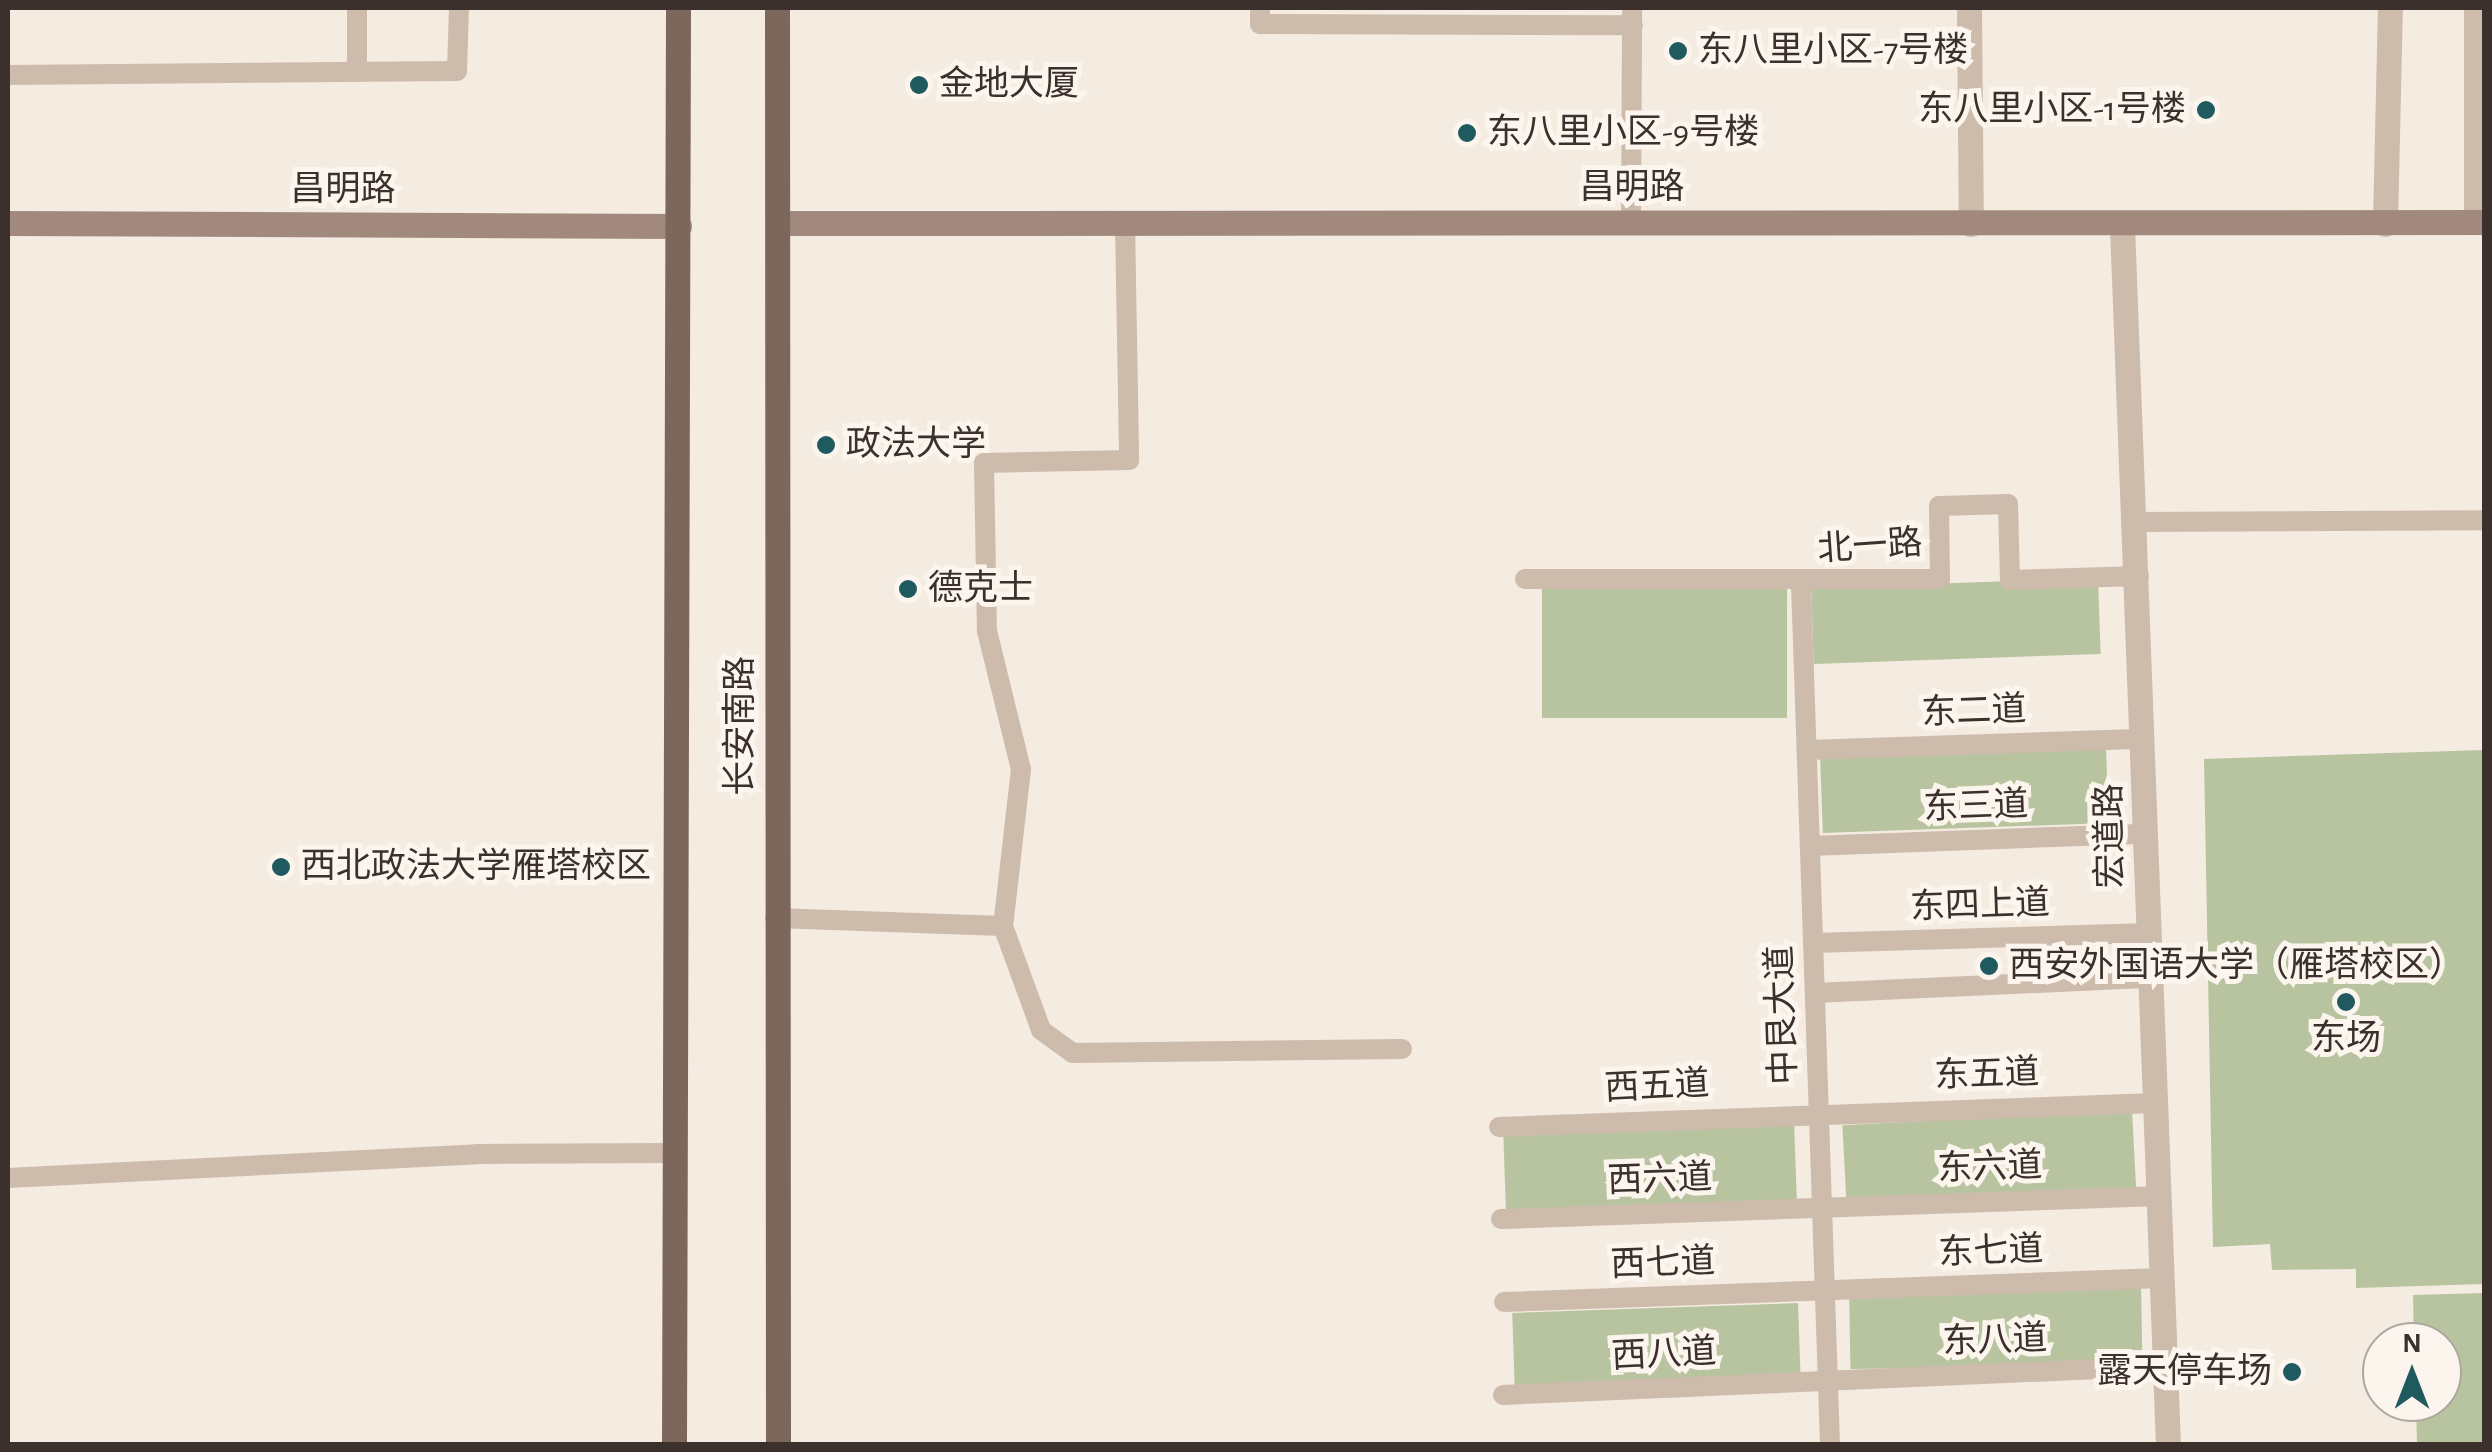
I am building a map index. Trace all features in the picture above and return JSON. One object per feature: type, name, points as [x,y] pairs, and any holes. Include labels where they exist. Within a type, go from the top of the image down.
[{"type":"main road","name":"长安南路","points":[[674,1444],[678,8]]},
{"type":"main road","name":"长安南路","points":[[777,8],[778,1444]]},
{"type":"street","points":[[1969,8],[1971,224]]},
{"type":"street","points":[[2385,224],[2390,8]]},
{"type":"street","points":[[2476,8],[2480,222]]},
{"type":"street","name":"昌明路","points":[[778,223],[2122,226],[2480,222]]},
{"type":"street","name":"昌明路","points":[[8,224],[679,226]]},
{"type":"street","name":"宏道路","points":[[2122,226],[2139,576],[2168,1444]]},
{"type":"lane","points":[[357,8],[357,72]]},
{"type":"lane","points":[[8,75],[457,71],[459,8]]},
{"type":"lane","points":[[1260,8],[1260,24],[1632,16],[1631,222]]},
{"type":"lane","points":[[1125,223],[1130,460],[984,463],[986,631],[1021,769],[1003,926],[1041,1030],[1073,1053],[1402,1049]]},
{"type":"lane","name":"北一路","points":[[1525,580],[1789,576],[1801,584],[1940,580],[1939,506],[2008,504],[2010,580],[2139,576]]},
{"type":"lane","points":[[2135,522],[2484,520]]},
{"type":"lane","name":"中艮大道","points":[[1801,584],[1830,1444]]},
{"type":"lane","name":"东二道","points":[[1807,750],[2144,739]]},
{"type":"lane","name":"东三道","points":[[1810,846],[2145,834]]},
{"type":"lane","points":[[775,918],[1003,926]]},
{"type":"lane","name":"东四上道","points":[[1813,943],[2149,933]]},
{"type":"lane","points":[[1815,993],[2150,978]]},
{"type":"lane","name":"东五道","points":[[1819,1112],[2156,1103]]},
{"type":"lane","name":"西五道","points":[[1499,1127],[1819,1112]]},
{"type":"lane","points":[[8,1178],[477,1154],[674,1154]]},
{"type":"lane","name":"东六道","points":[[1822,1206],[2160,1196]]},
{"type":"lane","name":"西六道","points":[[1501,1219],[1822,1206]]},
{"type":"lane","name":"东七道","points":[[1824,1292],[2162,1278]]},
{"type":"lane","name":"西七道","points":[[1504,1302],[1824,1292]]},
{"type":"lane","name":"东八道","points":[[1828,1380],[2166,1366]]},
{"type":"lane","name":"西八道","points":[[1504,1394],[1828,1380]]},
{"type":"green space","points":[[2098,578],[2101,654],[1814,664],[1811,588]]},
{"type":"green space","points":[[1542,585],[1787,585],[1787,718],[1542,718]]},
{"type":"green space","points":[[2106,748],[2109,823],[1823,833],[1820,758]]},
{"type":"green space","name":"东场","points":[[2484,750],[2484,1284],[2356,1288],[2356,1269],[2272,1270],[2270,1244],[2213,1247],[2204,759]]},
{"type":"green space","points":[[2132,1110],[2136,1189],[1847,1204],[1842,1125]]},
{"type":"green space","points":[[1794,1120],[1797,1200],[1506,1210],[1503,1130]]},
{"type":"green space","points":[[2141,1283],[2142,1364],[1850,1369],[1849,1288]]},
{"type":"green space","points":[[2484,1293],[2484,1444],[2417,1444],[2416,1422],[2462,1422],[2462,1322],[2414,1322],[2413,1295]]},
{"type":"green space","points":[[1798,1303],[1801,1379],[1515,1389],[1512,1313]]},
{"type":"place","name":"东八里小区-7号楼","points":[[1678,51]]},
{"type":"place","name":"金地大厦","points":[[919,85]]},
{"type":"place","name":"东八里小区-1号楼","points":[[2206,110]]},
{"type":"place","name":"东八里小区-9号楼","points":[[1467,133]]},
{"type":"place","name":"政法大学","points":[[826,445]]},
{"type":"place","name":"德克士","points":[[908,589]]},
{"type":"place","name":"西北政法大学雁塔校区","points":[[281,867]]},
{"type":"place","name":"西安外国语大学（雁塔校区）","points":[[1989,966]]},
{"type":"place","name":"东场","points":[[2346,1002]]},
{"type":"place","name":"露天停车场","points":[[2292,1372]]}]
